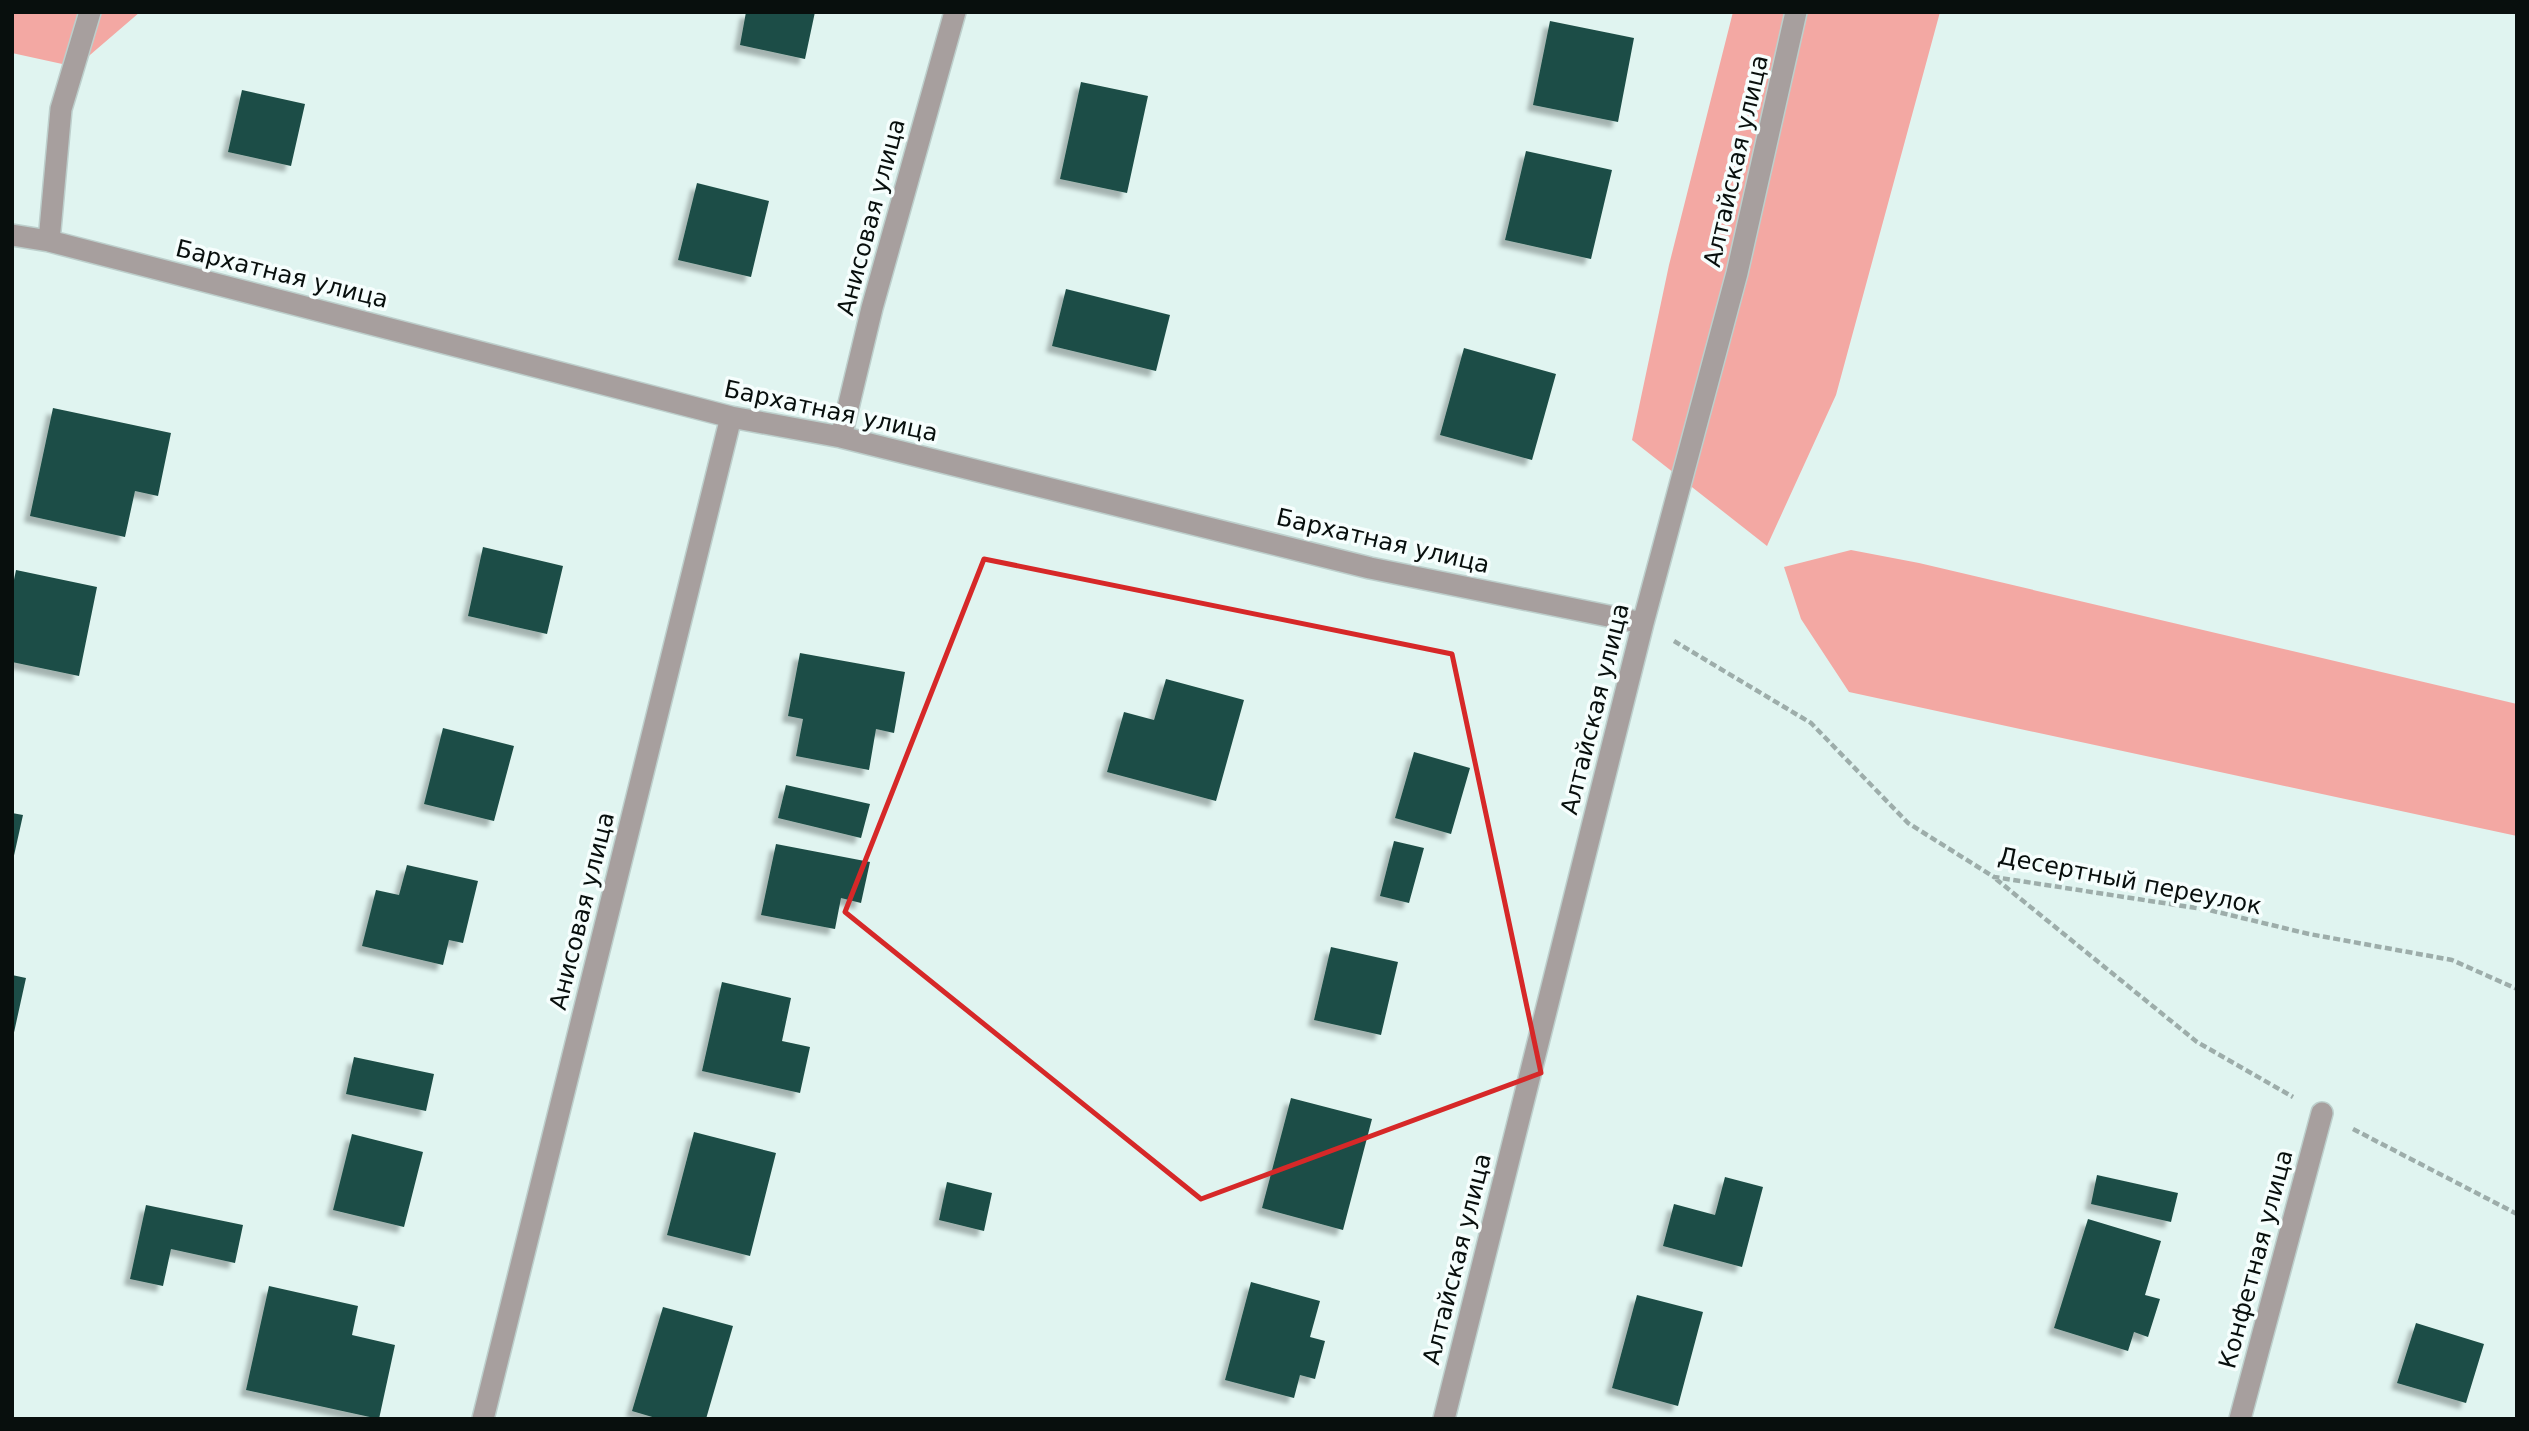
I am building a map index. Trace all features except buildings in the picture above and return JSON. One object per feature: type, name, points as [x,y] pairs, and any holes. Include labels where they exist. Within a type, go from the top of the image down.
[{"type":"street","points":[[49,241],[61,110],[90,12]]},
{"type":"street","name":"Анисовая улица","points":[[841,437],[872,308],[955,12]]},
{"type":"street","name":"Алтайская улица","points":[[1444,1419],[1643,623],[1737,273],[1796,12]]},
{"type":"street","name":"Бархатная улица","points":[[12,236],[49,241],[731,417],[841,437],[1370,568],[1643,623]]},
{"type":"street","name":"Анисовая улица","points":[[483,1419],[731,417]]},
{"type":"street","name":"Конфетная улица","points":[[2240,1419],[2322,1113]]},
{"type":"path","name":"Десертный переулок","points":[[1643,623],[1811,723],[1908,822],[1993,877],[2209,910],[2309,934],[2452,960],[2517,989]]},
{"type":"path","points":[[1993,877],[2197,1042],[2322,1113],[2517,1214]]},
{"type":"highlighted area","points":[[984,559],[1452,654],[1541,1073],[1201,1199],[845,912]]},
{"type":"shaded area","points":[[12,12],[140,12],[76,67],[12,53]]},
{"type":"shaded area","points":[[1733,12],[1940,12],[1836,395],[1767,546],[1632,440],[1669,265]]},
{"type":"shaded area","points":[[1851,550],[1919,563],[2517,704],[2517,836],[1849,692],[1801,619],[1784,567]]}]
